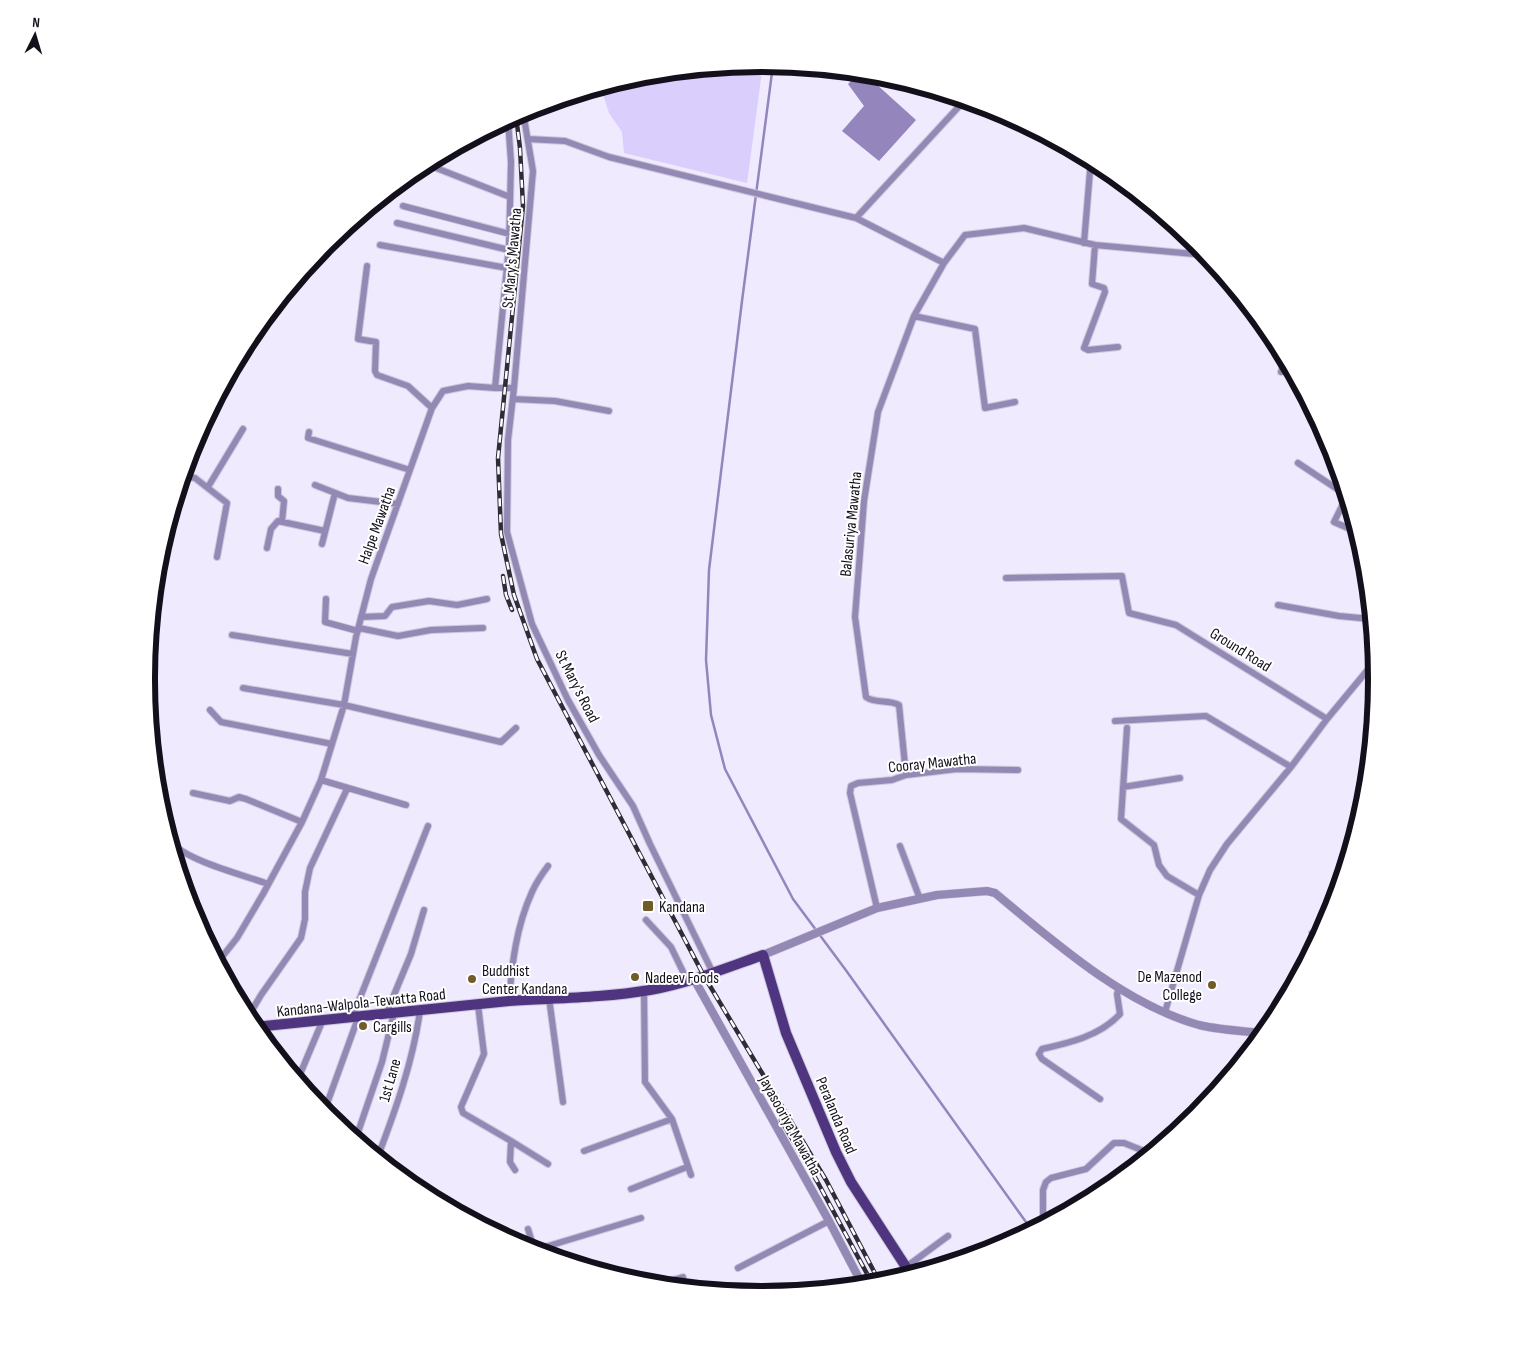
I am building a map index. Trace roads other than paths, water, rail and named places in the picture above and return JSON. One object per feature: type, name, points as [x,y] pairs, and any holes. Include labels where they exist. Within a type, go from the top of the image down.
[{"type":"main road","name":"Kandana-Walpola-Tewatta Road","points":[[264,1026],[322,1022],[509,1001],[597,997],[691,981],[763,955]]},
{"type":"main road","name":"Peralanda Road","points":[[763,955],[786,1033],[836,1152],[851,1182],[907,1268]]},
{"type":"street","points":[[856,218],[959,106]]},
{"type":"street","name":"St.Mary's Mawatha","points":[[514,388],[533,171],[525,121]]},
{"type":"street","points":[[509,128],[511,162],[510,234],[495,388],[514,388]]},
{"type":"street","points":[[528,139],[565,141],[609,157],[856,218],[944,263]]},
{"type":"street","points":[[436,168],[510,197]]},
{"type":"street","points":[[1084,242],[1090,171]]},
{"type":"street","points":[[404,206],[510,234]]},
{"type":"street","points":[[397,223],[509,250]]},
{"type":"street","name":"Balasuriya Mawatha","points":[[906,775],[899,705],[894,702],[870,700],[866,697],[856,617],[864,501],[878,412],[914,316],[944,263],[965,235],[1024,228],[1095,245],[1194,254]]},
{"type":"street","points":[[380,245],[507,268]]},
{"type":"street","points":[[1095,245],[1092,284],[1104,288],[1104,292],[1084,348],[1088,350],[1118,347]]},
{"type":"street","points":[[367,266],[358,338],[376,342],[375,371],[378,376],[408,386],[432,408]]},
{"type":"street","points":[[914,316],[975,330],[985,408],[1015,402]]},
{"type":"street","name":"Halpe Mawatha","points":[[223,956],[237,938],[268,884],[302,822],[321,780],[344,705],[370,579],[432,408],[444,391],[468,386],[495,388]]},
{"type":"street","name":"St Mary's Road","points":[[514,388],[508,440],[507,532],[532,624],[568,700],[599,755],[633,806],[713,973]]},
{"type":"street","points":[[513,399],[555,401],[610,411]]},
{"type":"street","points":[[208,487],[243,429]]},
{"type":"street","points":[[309,432],[308,438],[410,470]]},
{"type":"street","points":[[1298,463],[1338,491]]},
{"type":"street","points":[[190,477],[195,478],[228,503],[217,557]]},
{"type":"street","points":[[315,484],[348,498],[398,504]]},
{"type":"street","points":[[278,489],[278,496],[284,501],[282,522]]},
{"type":"street","points":[[322,544],[335,493]]},
{"type":"street","points":[[1342,505],[1334,522],[1348,528]]},
{"type":"street","points":[[267,548],[271,529],[278,522],[325,531]]},
{"type":"street","name":"Ground Road","points":[[1006,578],[1122,576],[1129,613],[1176,625],[1327,718]]},
{"type":"street","points":[[326,599],[325,622],[358,630],[398,636],[431,630],[483,628]]},
{"type":"street","points":[[361,617],[385,616],[392,607],[428,601],[457,605],[487,599]]},
{"type":"street","points":[[1278,605],[1339,616],[1365,618]]},
{"type":"street","points":[[232,635],[353,654]]},
{"type":"street","points":[[1165,1012],[1199,895],[1210,870],[1227,844],[1291,768],[1327,718],[1368,670]]},
{"type":"street","points":[[243,688],[344,705],[501,742],[516,728]]},
{"type":"street","points":[[210,710],[221,722],[332,744]]},
{"type":"street","points":[[1115,721],[1206,716],[1291,768]]},
{"type":"street","points":[[1127,728],[1122,787],[1122,819],[1154,845],[1160,866],[1167,876],[1199,895]]},
{"type":"street","name":"Cooray Mawatha","points":[[877,908],[850,794],[851,786],[858,783],[892,780],[906,775],[957,769],[1018,770]]},
{"type":"street","points":[[1122,787],[1180,778]]},
{"type":"street","points":[[321,780],[406,805]]},
{"type":"street","points":[[253,1009],[301,938],[305,920],[305,892],[310,868],[347,789]]},
{"type":"street","points":[[194,793],[230,801],[239,797],[302,822]]},
{"type":"street","points":[[327,1102],[355,1018],[428,826]]},
{"type":"street","points":[[900,846],[920,899]]},
{"type":"street","points":[[180,850],[197,859],[268,884]]},
{"type":"street","points":[[509,1001],[513,954],[522,918],[532,892],[548,866]]},
{"type":"street","points":[[763,955],[877,908],[937,895],[980,891],[995,893],[1044,933],[1119,988],[1165,1012],[1198,1025],[1254,1032]]},
{"type":"street","points":[[358,1131],[382,1062],[390,1014],[424,910]]},
{"type":"street","points":[[646,920],[671,947],[691,981]]},
{"type":"street","name":"Jayasooriya Mawatha","points":[[691,981],[829,1221],[857,1278]]},
{"type":"street","points":[[1100,1099],[1042,1059],[1039,1054],[1042,1049],[1079,1040],[1114,1020],[1120,1014],[1117,994],[1119,988]]},
{"type":"street","points":[[644,990],[644,1082],[672,1119],[691,1174]]},
{"type":"street","points":[[549,998],[563,1102]]},
{"type":"street","points":[[478,1004],[484,1054],[462,1107],[462,1113],[548,1164]]},
{"type":"street","name":"1st Lane","points":[[380,1150],[400,1099],[417,1032],[420,1011]]},
{"type":"street","points":[[301,1073],[322,1022]]},
{"type":"street","points":[[584,1151],[672,1119]]},
{"type":"street","points":[[511,1141],[510,1162],[515,1170]]},
{"type":"street","points":[[1043,1216],[1043,1190],[1046,1182],[1051,1178],[1086,1169],[1114,1143],[1124,1143],[1143,1150]]},
{"type":"street","points":[[631,1189],[687,1167]]},
{"type":"street","points":[[548,1246],[641,1218]]},
{"type":"street","points":[[738,1268],[829,1221]]},
{"type":"street","points":[[528,1229],[532,1240]]},
{"type":"street","points":[[914,1266],[948,1236]]},
{"type":"street","points":[[676,1279],[683,1277]]},
{"type":"waterway","points":[[772,73],[709,570],[706,660],[711,715],[725,769],[793,899],[1028,1224]]},
{"type":"railway","points":[[517,124],[523,206],[498,458],[501,534],[514,595],[537,659],[704,976],[826,1180],[876,1275]]},
{"type":"railway","points":[[503,576],[506,595],[512,610]]},
{"type":"railway","points":[[781,1120],[817,1181],[868,1276]]},
{"type":"place","name":"Kandana","points":[[648,906]]},
{"type":"place","name":"Nadeev Foods","points":[[635,977]]},
{"type":"place","name":"Buddhist Center Kandana","points":[[472,979]]},
{"type":"place","name":"De Mazenod College","points":[[1212,985]]},
{"type":"place","name":"Cargills","points":[[363,1026]]}]
